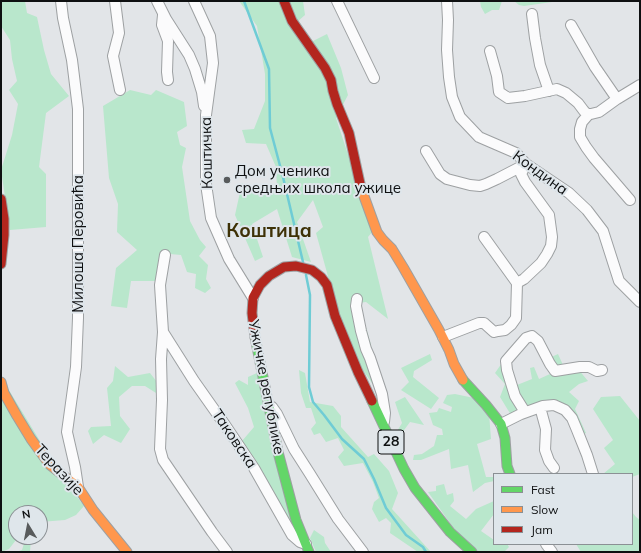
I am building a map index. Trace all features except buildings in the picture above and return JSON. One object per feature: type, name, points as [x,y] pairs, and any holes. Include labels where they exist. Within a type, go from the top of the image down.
[{"type":"street","name":"Милоша Перовића","points":[[62,1],[63,18],[72,60],[78,108],[78,318],[76,367],[66,432],[78,487]]},
{"type":"street","points":[[115,1],[119,33],[113,56],[120,90]]},
{"type":"street","points":[[157,1],[169,24],[189,55],[195,69],[202,92],[206,116]]},
{"type":"street","name":"Коштичка","points":[[194,1],[210,36],[214,63],[206,116],[206,184],[211,218],[229,259],[253,298]]},
{"type":"street","points":[[284,1],[292,20],[325,68],[331,80],[332,91],[349,133],[362,188],[377,232],[392,249],[443,337],[454,364],[462,378],[501,424],[505,438],[507,466],[510,473]]},
{"type":"street","points":[[337,1],[374,78]]},
{"type":"street","name":"Кондина","points":[[447,1],[447,50],[449,77],[452,98],[460,117],[479,137],[516,153],[526,164],[569,193],[587,210],[603,231],[619,281],[640,302]]},
{"type":"street","points":[[163,13],[162,24],[168,41],[168,80]]},
{"type":"street","points":[[532,14],[540,64],[549,91]]},
{"type":"street","points":[[571,25],[595,67],[618,98]]},
{"type":"street","points":[[490,51],[497,76],[499,92],[508,98],[557,90],[566,93],[589,114],[599,112],[618,98],[640,85]]},
{"type":"street","points":[[589,114],[582,122],[580,137],[594,158],[630,200]]},
{"type":"street","points":[[426,151],[440,174],[447,180],[470,185],[480,186],[486,184],[526,164]]},
{"type":"street","points":[[517,283],[524,279],[544,258],[551,246],[552,237],[549,215],[525,182],[521,174],[526,164]]},
{"type":"street","points":[[1,199],[4,219],[4,235],[1,264]]},
{"type":"street","points":[[443,337],[479,323],[484,323],[494,332],[505,330],[516,318],[517,283],[484,237]]},
{"type":"street","name":"Таковска","points":[[165,255],[160,285],[163,332],[161,359],[162,400],[160,449],[163,460],[227,552]]},
{"type":"street","name":"Ужичке републике","points":[[308,548],[296,520],[285,483],[268,405],[253,326],[252,313],[253,298],[260,285],[269,276],[284,267],[296,266],[312,270],[321,277],[327,286],[346,344],[404,469],[415,488],[427,504],[450,532],[472,552]]},
{"type":"street","name":"Ужичке републике","points":[[357,299],[356,306],[361,331],[382,394],[385,413],[384,428]]},
{"type":"street","name":"Таковска","points":[[163,332],[194,381],[254,468],[292,535],[308,548]]},
{"type":"street","points":[[525,412],[515,396],[507,370],[506,361],[526,338],[532,336],[538,341],[555,371],[580,367],[602,370]]},
{"type":"street","name":"Теразије","points":[[1,382],[4,393],[31,439],[50,464],[78,487],[126,552]]},
{"type":"street","points":[[268,405],[272,407],[277,414],[294,449],[338,519],[363,552]]},
{"type":"street","points":[[501,424],[525,412],[540,408],[554,405],[565,410],[572,418],[593,473]]},
{"type":"street","points":[[540,408],[546,429],[545,450],[549,461],[554,468]]},
{"type":"green space","points":[[1,1],[25,1],[27,13],[37,17],[51,74],[69,96],[46,113],[39,167],[46,174],[46,227],[10,230],[1,170],[12,135],[18,104],[9,90],[17,81],[12,59],[10,40],[1,26]]},
{"type":"green space","points":[[239,1],[303,1],[305,15],[297,22],[311,42],[327,34],[341,68],[348,95],[336,118],[373,231],[368,237],[388,319],[366,302],[359,303],[371,345],[374,386],[358,363],[337,309],[316,233],[323,227],[313,200],[297,222],[311,262],[292,257],[277,209],[252,224],[263,257],[255,261],[235,215],[242,183],[254,194],[277,188],[276,167],[266,144],[246,143],[242,130],[254,129],[265,101],[265,74],[257,26]]},
{"type":"green space","points":[[480,1],[502,1],[499,10],[492,10],[485,14],[481,7]]},
{"type":"green space","points":[[514,1],[559,1],[524,6],[519,5]]},
{"type":"green space","points":[[130,90],[151,95],[156,90],[184,102],[187,126],[177,132],[180,145],[186,148],[182,167],[190,221],[200,240],[206,247],[199,256],[208,265],[206,279],[211,288],[205,293],[195,288],[196,274],[187,272],[181,255],[170,254],[156,281],[131,281],[127,308],[111,306],[116,268],[137,250],[117,232],[118,204],[109,178],[103,106]]},
{"type":"green space","points":[[430,354],[432,360],[414,371],[413,377],[439,398],[431,409],[401,390],[409,382],[401,368]]},
{"type":"green space","points":[[558,354],[563,365],[573,363],[588,381],[579,384],[569,392],[579,401],[575,409],[586,433],[576,438],[565,413],[547,404],[511,415],[500,397],[505,384],[495,373],[504,360],[517,385],[532,379],[530,368],[534,367],[539,379],[550,374],[545,360]]},
{"type":"green space","points":[[115,366],[128,377],[150,373],[157,382],[156,393],[145,386],[132,386],[119,397],[120,416],[130,429],[121,443],[104,435],[93,444],[88,431],[91,427],[111,426],[107,388],[113,381]]},
{"type":"green space","points":[[299,370],[305,373],[310,402],[333,406],[341,416],[341,427],[368,457],[374,454],[389,471],[398,493],[392,509],[431,552],[418,552],[390,533],[391,523],[386,518],[379,522],[372,509],[374,502],[379,498],[363,463],[344,466],[338,457],[344,450],[338,438],[326,442],[320,433],[314,435],[311,429],[316,423],[311,408],[306,408],[301,393]]},
{"type":"green space","points":[[257,373],[292,525],[242,441],[254,427],[248,408],[235,383],[239,380],[248,385],[248,377]]},
{"type":"green space","points":[[1,377],[62,477],[84,506],[76,515],[65,520],[48,521],[48,505],[8,505],[8,545],[12,545],[9,549],[1,552]]},
{"type":"green space","points":[[455,394],[474,398],[489,413],[491,439],[477,444],[486,477],[493,477],[493,481],[485,483],[473,492],[468,465],[451,469],[449,449],[421,460],[413,460],[414,455],[422,454],[434,446],[437,435],[443,435],[442,429],[433,425],[429,413],[437,412],[439,408],[451,412],[452,407],[443,403],[447,395]]},
{"type":"green space","points":[[620,396],[640,421],[640,474],[633,477],[633,473],[604,473],[615,464],[604,448],[613,440],[593,409],[601,397]]},
{"type":"green space","points":[[405,397],[424,425],[410,422],[399,437],[396,433],[402,423],[395,402]]},
{"type":"green space","points":[[444,484],[447,495],[453,493],[454,501],[450,506],[466,519],[476,509],[493,501],[493,515],[481,531],[493,539],[493,545],[508,545],[509,547],[504,552],[477,552],[457,533],[428,492],[436,491],[436,486]]},
{"type":"green space","points":[[633,513],[640,520],[640,552],[581,552],[577,545],[633,545]]},
{"type":"green space","points":[[314,530],[324,537],[325,543],[331,552],[316,552],[310,538]]},
{"type":"green space","points":[[24,545],[31,545],[30,552],[16,552],[22,550]]},
{"type":"waterway","points":[[244,1],[269,69],[270,128],[303,262]]},
{"type":"waterway","points":[[306,275],[310,295],[309,387],[313,402],[342,439],[364,459],[386,508],[406,535],[423,547],[426,552]]},
{"type":"traffic: fast","points":[[255,337],[278,452],[296,520],[309,552]]},
{"type":"traffic: fast","points":[[463,380],[501,424],[505,438],[507,466],[510,473]]},
{"type":"traffic: fast","points":[[372,401],[404,469],[415,488],[450,532],[472,552]]},
{"type":"traffic: slow","points":[[361,188],[377,232],[392,249],[403,267],[439,330],[463,380]]},
{"type":"traffic: slow","points":[[1,382],[4,393],[17,416],[31,439],[50,465],[78,487],[93,510],[127,552]]},
{"type":"traffic: jam","points":[[284,1],[292,21],[325,68],[331,80],[337,104],[349,133],[361,188]]},
{"type":"traffic: jam","points":[[1,199],[4,219],[1,264]]},
{"type":"traffic: jam","points":[[255,337],[252,313],[253,298],[260,285],[269,276],[284,267],[296,266],[312,270],[321,277],[327,285],[335,316],[358,372],[372,401]]},
{"type":"place","name":"Дом ученика средњих школа ужице","points":[[227,180]]},
{"type":"district","name":"Коштица","points":[[269,231]]}]
